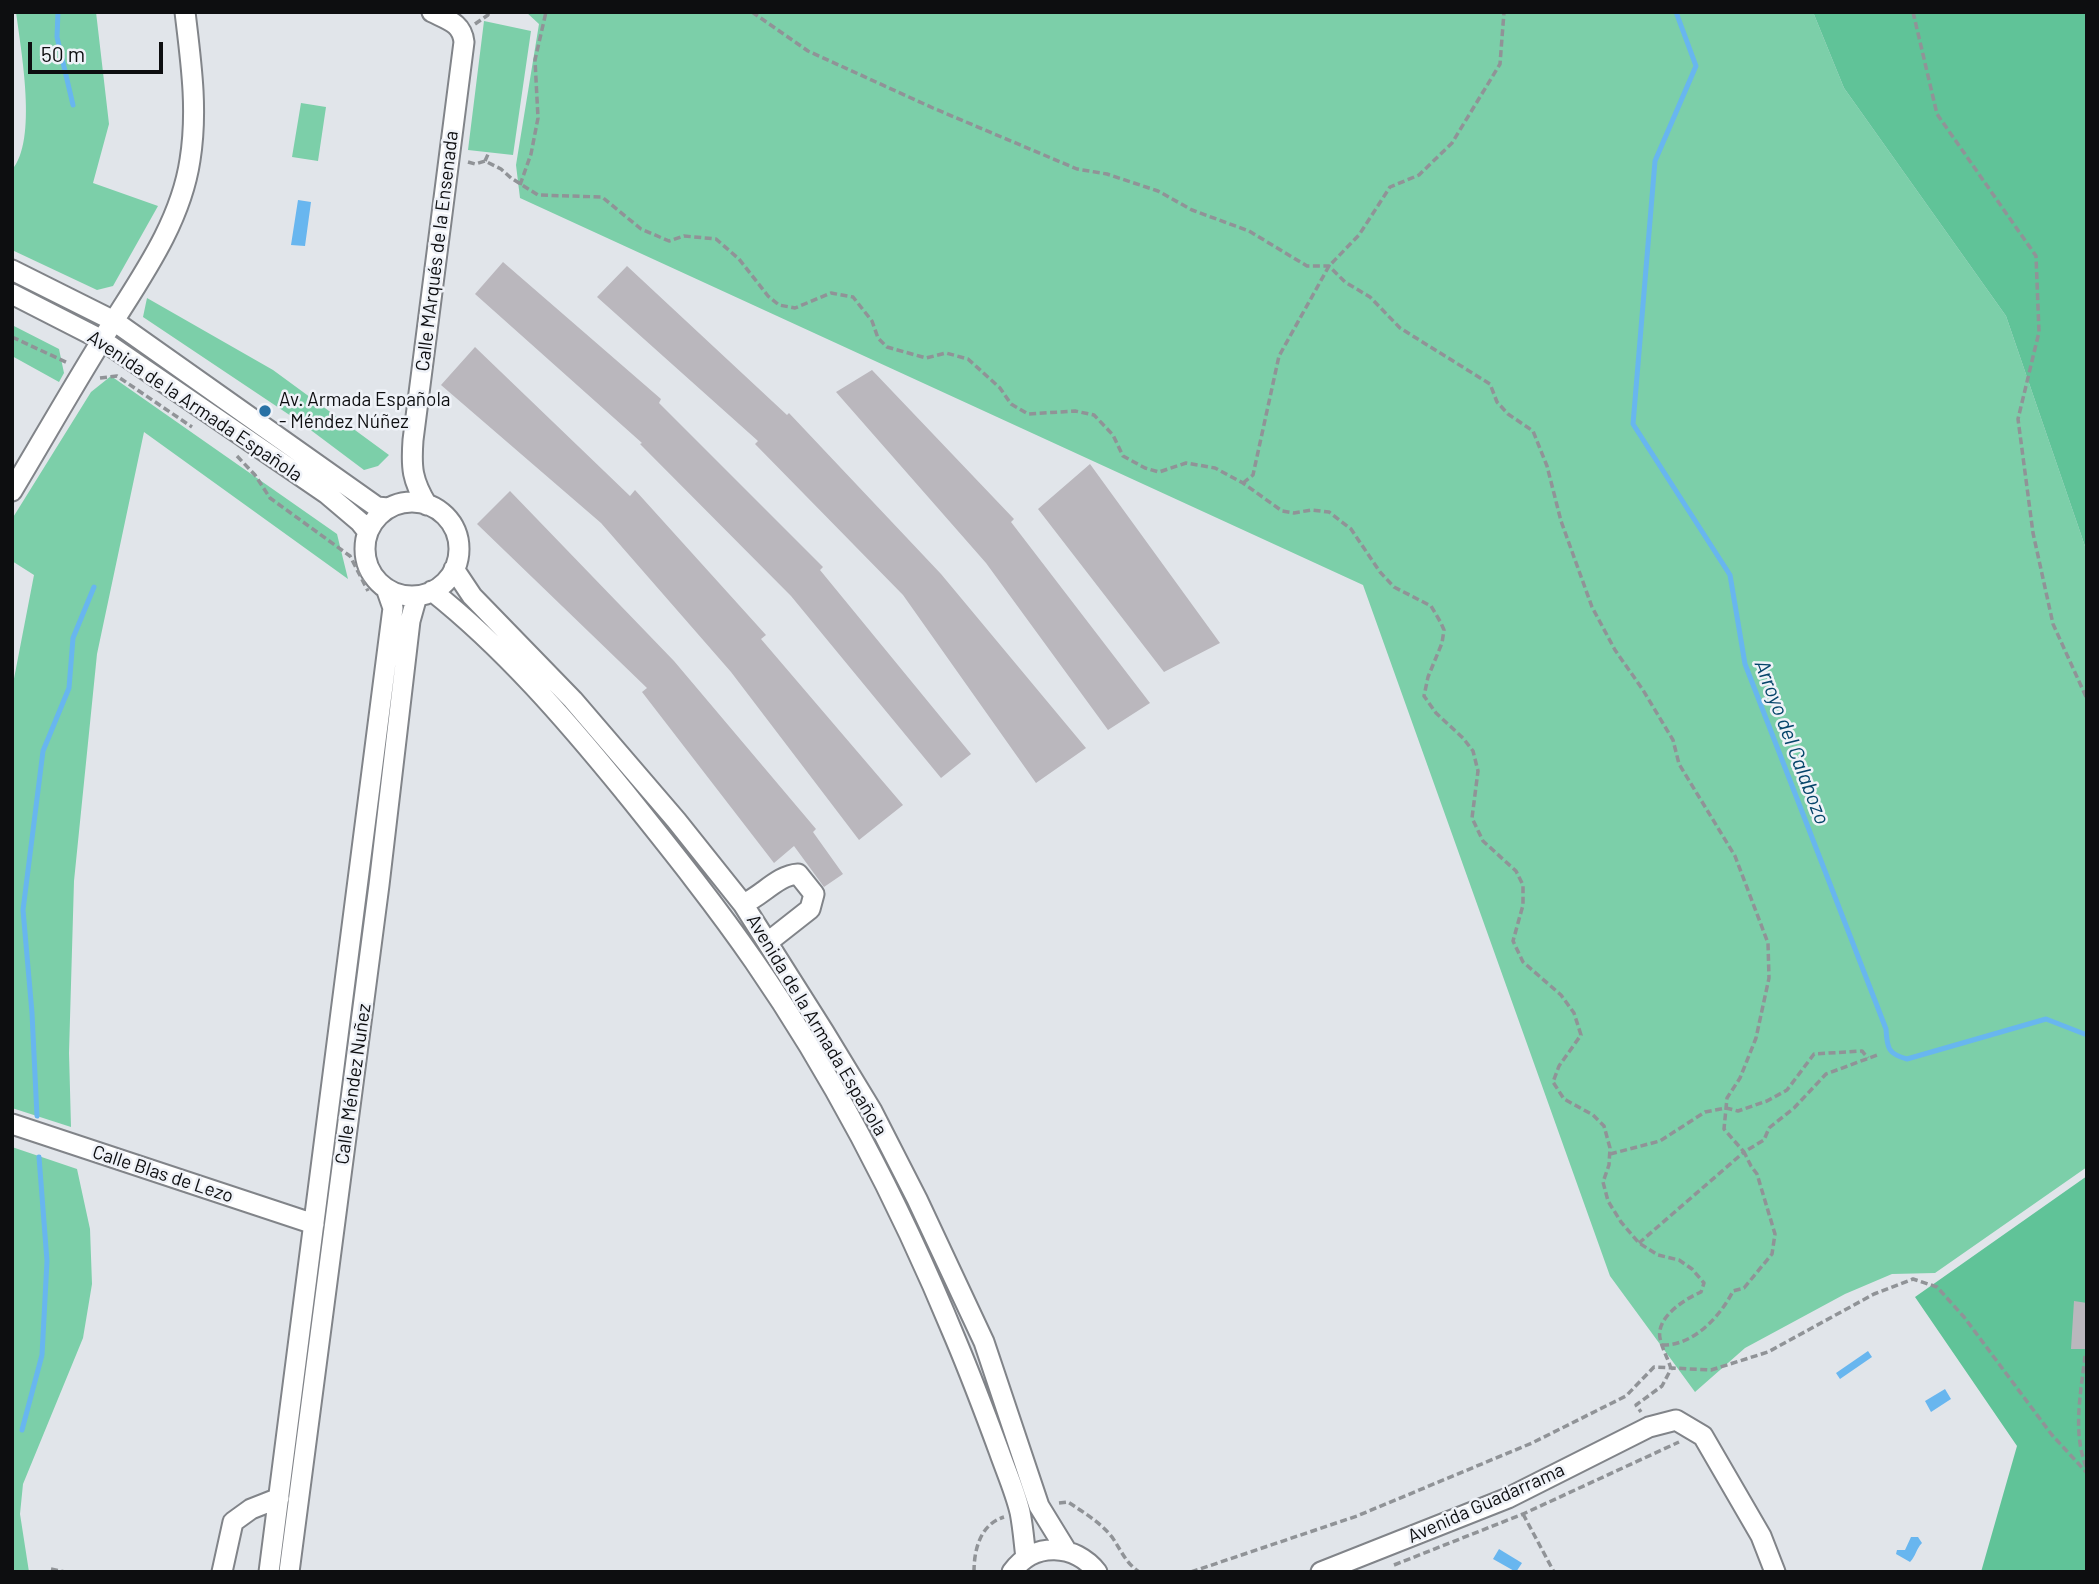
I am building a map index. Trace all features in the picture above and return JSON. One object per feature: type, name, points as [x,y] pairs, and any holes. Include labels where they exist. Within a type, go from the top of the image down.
[{"type":"street","points":[[12,491],[174,218],[190,164],[194,128],[194,86],[185,12]]},
{"type":"street","name":"Calle MArqués de la Ensenada","points":[[427,505],[411,471],[412,450],[464,43],[463,32],[457,25],[432,12]]},
{"type":"street","name":"Avenida de la Armada Española","points":[[12,270],[114,321],[377,507],[388,508]]},
{"type":"street","name":"Avenida de la Armada Española","points":[[12,294],[102,340],[327,494],[368,532]]},
{"type":"street","points":[[417,502],[427,505],[444,514],[453,526],[458,548],[454,569],[445,582],[424,593],[379,592],[367,564],[365,547],[368,532],[376,518],[388,508],[402,503],[417,502]]},
{"type":"street","name":"Avenida de la Armada Española","points":[[454,569],[472,596],[573,700],[676,820],[743,904],[768,942],[872,1111],[917,1199],[984,1342],[1039,1506],[1066,1550]]},
{"type":"street","name":"Calle Méndez Nuñez","points":[[269,1572],[393,608],[379,592]]},
{"type":"street","name":"Avenida de la Armada Española","points":[[424,593],[465,617],[579,736],[753,960],[800,1031],[845,1109],[911,1238],[978,1393],[1020,1512],[1026,1558]]},
{"type":"street","name":"Calle Méndez Nuñez","points":[[289,1572],[378,899],[410,621],[424,593]]},
{"type":"street","points":[[743,904],[757,899],[789,875],[798,874],[809,885],[814,894],[810,909],[768,942]]},
{"type":"street","name":"Calle Blas de Lezo","points":[[12,1124],[314,1224]]},
{"type":"street","points":[[1649,1427],[1676,1420],[1703,1436],[1761,1536],[1775,1572]]},
{"type":"street","name":"Avenida Guadarrama","points":[[1321,1572],[1508,1498],[1649,1427]]},
{"type":"street","points":[[222,1572],[233,1522],[251,1509],[279,1498]]},
{"type":"street","points":[[1012,1572],[1038,1551],[1052,1549],[1079,1555],[1097,1572]]},
{"type":"path","points":[[520,185],[531,153],[538,118],[534,60],[546,12]]},
{"type":"path","points":[[752,12],[808,51],[933,108],[1077,169],[1107,174],[1158,191],[1192,210],[1249,230],[1307,267],[1329,266],[1345,282],[1370,297],[1399,328],[1490,384],[1497,402],[1508,414],[1533,431],[1547,466],[1561,521],[1592,607],[1615,650],[1673,740],[1679,764],[1735,856],[1768,943],[1769,978],[1756,1038],[1740,1078],[1727,1098],[1724,1129],[1758,1174],[1772,1216],[1775,1234],[1772,1254],[1744,1288],[1733,1291],[1727,1303],[1702,1330],[1672,1345],[1662,1345]]},
{"type":"path","points":[[1244,483],[1253,475],[1279,356],[1329,266],[1359,235],[1390,187],[1419,174],[1452,143],[1500,64],[1504,12]]},
{"type":"path","points":[[1913,12],[1937,114],[2036,256],[2039,332],[2018,419],[2033,533],[2053,624],[2087,699]]},
{"type":"path","points":[[485,161],[489,152]]},
{"type":"path","points":[[449,155],[475,164],[485,161],[538,195],[602,197],[641,229],[669,241],[684,236],[716,239],[738,259],[768,296],[779,305],[795,308],[831,293],[853,297],[872,320],[878,338],[887,347],[926,358],[946,353],[968,359],[1000,388],[1011,404],[1028,414],[1075,411],[1094,415],[1113,435],[1123,456],[1145,468],[1159,472],[1186,463],[1215,468],[1244,483],[1282,511],[1329,512],[1351,529],[1380,572],[1394,587],[1431,606],[1444,630],[1424,696],[1436,713],[1473,751],[1478,771],[1472,818],[1483,841],[1516,872],[1523,885],[1523,905],[1513,941],[1523,962],[1542,981],[1562,995],[1574,1013],[1581,1035],[1559,1066],[1553,1083],[1564,1098],[1593,1115],[1604,1126],[1610,1154],[1603,1182],[1608,1201],[1621,1222],[1639,1243],[1657,1255],[1678,1260],[1692,1269],[1704,1283],[1701,1292],[1679,1304],[1661,1324],[1659,1335],[1671,1369],[1662,1386],[1636,1405],[1649,1427]]},
{"type":"path","points":[[12,337],[72,365]]},
{"type":"path","points":[[108,376],[117,376],[200,432]]},
{"type":"path","points":[[233,454],[255,475],[270,498],[350,556],[360,580],[379,592]]},
{"type":"path","points":[[1610,1154],[1660,1140],[1704,1112],[1726,1108],[1738,1111],[1787,1090],[1814,1054],[1862,1051],[1868,1059]]},
{"type":"path","points":[[1639,1243],[1744,1152],[1764,1140],[1769,1128],[1794,1108],[1826,1074],[1880,1054]]},
{"type":"path","points":[[1608,1142],[1614,1140]]},
{"type":"path","points":[[1191,1572],[1357,1516],[1532,1443],[1626,1396],[1654,1367],[1711,1370],[1768,1352],[1874,1294],[1913,1279],[1937,1287],[1964,1317],[2052,1435],[2087,1471]]},
{"type":"path","points":[[2085,1356],[2079,1436],[2087,1471]]},
{"type":"path","points":[[1039,1506],[1068,1502],[1092,1518],[1111,1536],[1127,1564],[1139,1572]]},
{"type":"path","points":[[974,1572],[980,1538],[992,1521],[1020,1512]]},
{"type":"path","points":[[1523,1514],[1554,1572]]},
{"type":"path","points":[[51,1569],[65,1572]]},
{"type":"green space","points":[[16,12],[96,12],[109,124],[93,183],[158,206],[113,286],[97,290],[12,250],[12,170],[20,156],[26,117],[24,71]]},
{"type":"green space","points":[[526,12],[1813,12],[1844,88],[2006,316],[2087,552],[2087,1167],[1935,1273],[1892,1274],[1845,1294],[1745,1348],[1695,1392],[1610,1276],[1363,585],[520,198],[516,165],[539,24]]},
{"type":"green space","points":[[1813,12],[2087,12],[2087,552],[2006,316],[1844,88]]},
{"type":"green space","points":[[484,21],[531,31],[513,155],[468,150]]},
{"type":"green space","points":[[301,103],[326,107],[318,161],[292,157]]},
{"type":"green space","points":[[147,298],[273,370],[389,455],[378,466],[364,470],[300,422],[143,317]]},
{"type":"green space","points":[[12,325],[59,349],[64,373],[59,382],[12,356]]},
{"type":"green space","points":[[111,376],[337,534],[348,579],[144,432],[97,654],[74,881],[69,1053],[71,1127],[12,1108],[12,689],[34,575],[12,561],[12,519],[91,392]]},
{"type":"green space","points":[[12,1147],[77,1169],[90,1229],[92,1284],[83,1338],[23,1484],[20,1514],[29,1572],[12,1572]]},
{"type":"green space","points":[[2087,1176],[2087,1572],[1981,1572],[2017,1446],[1915,1297]]},
{"type":"water","points":[[298,200],[311,202],[305,246],[291,245]]},
{"type":"water","points":[[1868,1351],[1872,1357],[1840,1379],[1836,1373]]},
{"type":"water","points":[[1945,1389],[1951,1399],[1931,1412],[1925,1401]]},
{"type":"water","points":[[1911,1537],[1918,1537],[1922,1543],[1910,1562],[1896,1554],[1897,1550],[1905,1550]]},
{"type":"water","points":[[1499,1549],[1522,1563],[1516,1572],[1493,1559]]},
{"type":"building","points":[[503,262],[661,399],[659,403],[823,567],[820,570],[971,754],[941,778],[791,596],[640,444],[642,443],[475,294]]},
{"type":"building","points":[[627,266],[787,415],[789,413],[941,574],[1086,748],[1036,783],[903,595],[755,444],[758,441],[597,297]]},
{"type":"building","points":[[475,347],[630,496],[635,490],[766,635],[761,639],[903,805],[859,840],[731,672],[601,523],[441,385]]},
{"type":"building","points":[[872,370],[1014,519],[1011,522],[1150,703],[1108,730],[986,563],[836,392]]},
{"type":"building","points":[[1090,464],[1220,643],[1164,672],[1038,509]]},
{"type":"building","points":[[510,491],[674,661],[816,829],[813,832],[843,874],[824,887],[794,846],[774,863],[642,692],[647,688],[477,524]]},
{"type":"building","points":[[2074,1301],[2087,1303],[2087,1349],[2071,1349]]},
{"type":"waterway","points":[[58,12],[57,37],[73,105]]},
{"type":"waterway","name":"Arroyo del Calabozo","points":[[1676,12],[1696,66],[1655,161],[1633,424],[1730,575],[1745,664],[1886,1029],[1892,1052],[1907,1059],[2046,1019],[2087,1035]]},
{"type":"waterway","points":[[37,1116],[23,910],[43,751],[69,688],[73,638],[94,587]]},
{"type":"waterway","points":[[22,1430],[42,1355],[47,1261],[39,1157]]},
{"type":"place","name":"Av. Armada Española - Méndez Núñez","points":[[265,411]]}]
